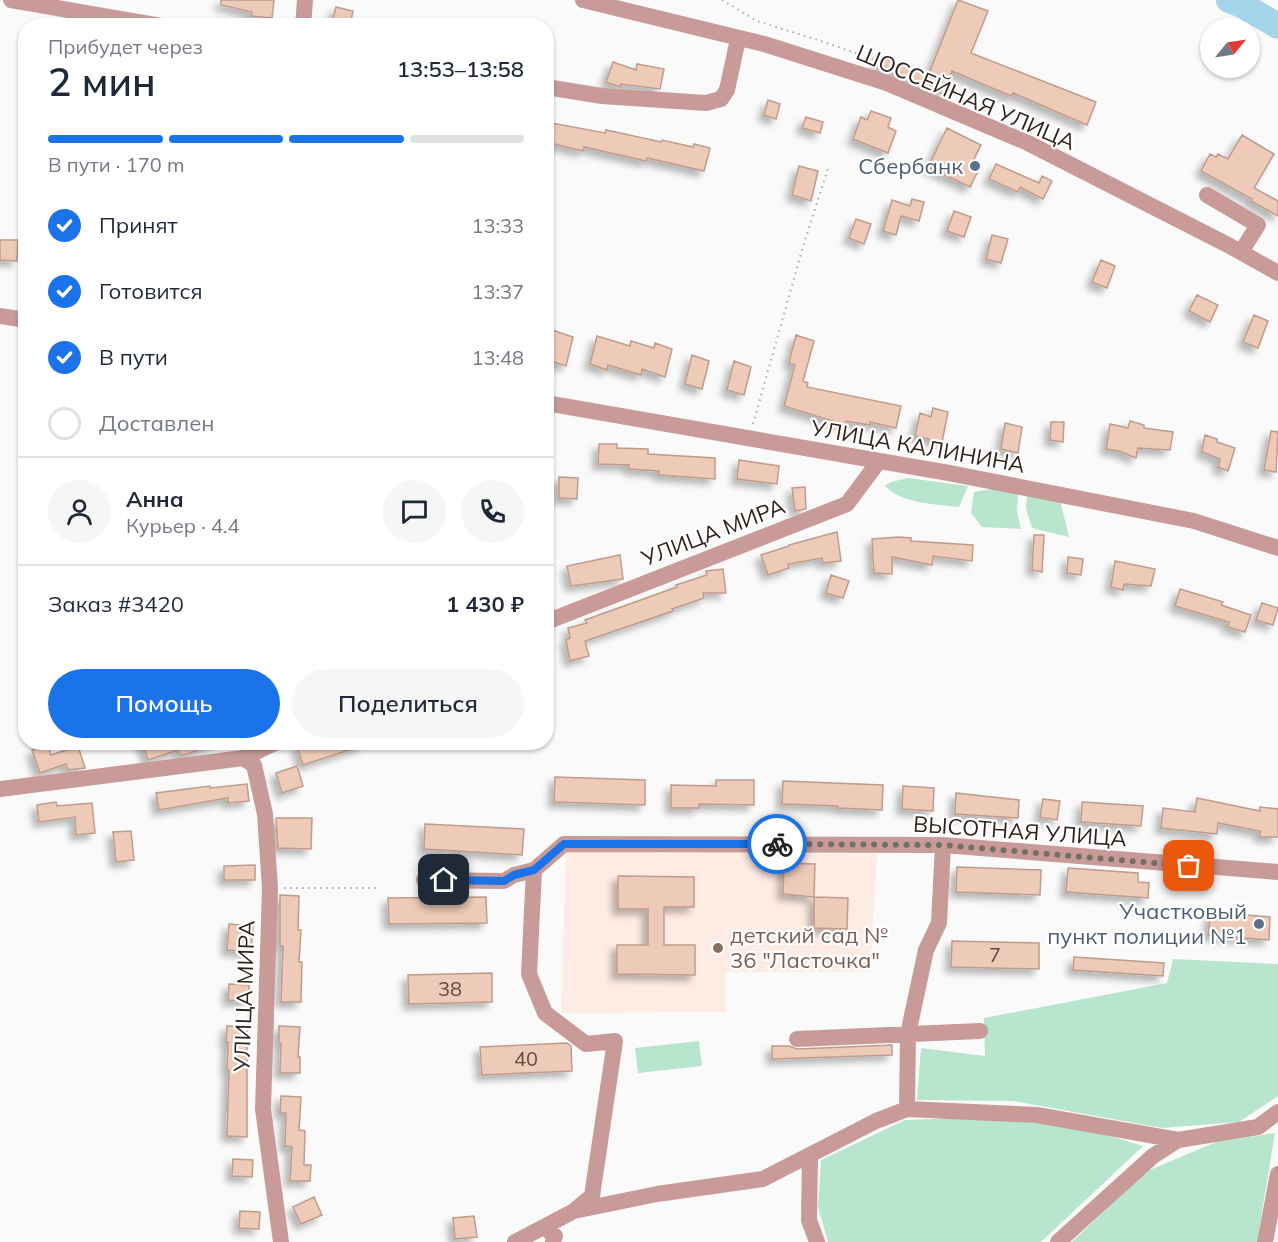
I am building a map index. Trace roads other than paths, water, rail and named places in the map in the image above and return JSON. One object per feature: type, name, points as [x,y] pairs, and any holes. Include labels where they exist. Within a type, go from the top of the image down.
[{"type":"street","points":[[12,0],[115,18]]},
{"type":"street","points":[[304,18],[305,0]]},
{"type":"street","name":"ШОССЕЙНАЯ УЛИЦА","points":[[583,0],[764,44],[884,81],[1028,143],[1278,273]]},
{"type":"street","points":[[554,88],[602,96],[706,103],[721,99],[727,90],[738,39]]},
{"type":"street","points":[[1207,195],[1258,225],[1241,252]]},
{"type":"street","points":[[0,316],[18,319]]},
{"type":"street","name":"УЛИЦА КАЛИНИНА","points":[[554,404],[879,461],[1194,521],[1278,548]]},
{"type":"street","name":"УЛИЦА МИРА","points":[[554,619],[847,504],[879,461]]},
{"type":"street","points":[[0,789],[243,758],[260,750]]},
{"type":"street","name":"УЛИЦА МИРА","points":[[243,758],[254,765],[265,814],[270,888],[263,1109],[281,1242]]},
{"type":"street","name":"ВЫСОТНАЯ УЛИЦА","points":[[534,870],[564,844],[943,845],[1278,872]]},
{"type":"street","points":[[907,1109],[908,1034],[926,950],[939,923],[943,845]]},
{"type":"street","points":[[424,880],[504,881],[514,875],[534,870],[529,974],[545,1013],[586,1044],[615,1041],[592,1196],[574,1211],[515,1242]]},
{"type":"street","points":[[797,1039],[980,1031]]},
{"type":"street","points":[[574,1211],[657,1194],[764,1179],[876,1121],[907,1109],[1037,1115],[1178,1140],[1258,1127],[1278,1112]]},
{"type":"street","points":[[1058,1242],[1153,1156],[1178,1140]]},
{"type":"street","points":[[810,1155],[809,1220],[817,1242]]},
{"type":"street","points":[[1264,1242],[1278,1174]]},
{"type":"street","points":[[544,1227],[555,1236],[553,1242]]},
{"type":"waterway","points":[[1229,0],[1278,26]]},
{"type":"place","name":"Сбербанк","points":[[975,166]]},
{"type":"place","name":"Участковый пункт полиции №1","points":[[1259,924]]},
{"type":"place","name":"детский сад № 36 \"Ласточка\"","points":[[718,948]]}]
